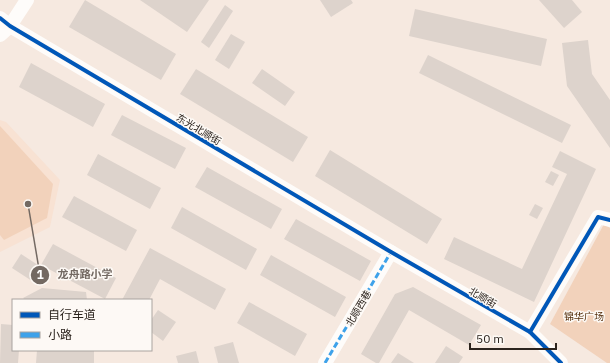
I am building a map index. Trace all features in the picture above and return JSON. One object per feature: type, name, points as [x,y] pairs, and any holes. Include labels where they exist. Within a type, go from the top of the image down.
[{"type":"street","points":[[0,35],[5,22],[28,0]]},
{"type":"street","name":"东光北顺街","points":[[5,22],[391,252]]},
{"type":"street","points":[[530,332],[598,217],[610,220]]},
{"type":"street","name":"北顺街","points":[[391,252],[530,332],[561,363]]},
{"type":"street","name":"北顺西巷","points":[[325,363],[391,252]]},
{"type":"shaded area","points":[[0,120],[6,122],[60,180],[50,227],[0,252]]},
{"type":"green space","points":[[0,126],[53,184],[47,218],[4,240],[0,235]]},
{"type":"green space","name":"锦华广场","points":[[604,224],[610,228],[610,363],[607,363],[550,324]]},
{"type":"building","points":[[85,0],[176,54],[161,80],[69,27]]},
{"type":"building","points":[[140,0],[209,0],[187,32]]},
{"type":"building","points":[[320,0],[351,0],[353,3],[331,17]]},
{"type":"building","points":[[539,0],[572,0],[582,12],[564,28]]},
{"type":"building","points":[[225,5],[233,11],[209,48],[201,42]]},
{"type":"building","points":[[415,9],[547,39],[541,66],[409,36]]},
{"type":"building","points":[[231,34],[245,42],[229,69],[215,60]]},
{"type":"building","points":[[588,40],[592,74],[610,100],[610,148],[567,86],[562,43]]},
{"type":"building","points":[[428,55],[571,125],[562,143],[419,73]]},
{"type":"building","points":[[31,63],[105,104],[93,127],[19,87]]},
{"type":"building","points":[[196,69],[308,137],[293,162],[180,94]]},
{"type":"building","points":[[262,69],[295,92],[285,106],[252,83]]},
{"type":"building","points":[[122,115],[186,148],[175,169],[111,135]]},
{"type":"building","points":[[330,150],[442,219],[427,244],[315,176]]},
{"type":"building","points":[[560,151],[596,169],[534,302],[444,259],[454,237],[522,269],[567,174],[552,167]]},
{"type":"building","points":[[98,154],[161,188],[150,209],[87,175]]},
{"type":"building","points":[[207,167],[282,209],[271,229],[195,187]]},
{"type":"building","points":[[551,171],[559,175],[553,186],[545,182]]},
{"type":"building","points":[[74,196],[137,230],[126,251],[62,217]]},
{"type":"building","points":[[535,204],[543,208],[537,219],[529,215]]},
{"type":"building","points":[[182,207],[257,249],[246,270],[171,228]]},
{"type":"building","points":[[296,219],[371,261],[360,281],[284,239]]},
{"type":"building","points":[[53,244],[116,278],[105,299],[41,265]]},
{"type":"building","points":[[150,248],[226,289],[215,310],[160,279],[150,299],[123,299]]},
{"type":"building","points":[[21,254],[41,267],[32,281],[12,268]]},
{"type":"building","points":[[271,255],[346,297],[335,317],[260,275]]},
{"type":"building","points":[[413,287],[481,325],[469,345],[409,310],[379,363],[376,363],[361,354],[395,294]]},
{"type":"building","points":[[42,288],[86,292],[87,299],[24,299],[23,298]]},
{"type":"building","points":[[249,302],[307,334],[295,356],[237,323]]},
{"type":"building","points":[[158,310],[176,322],[163,341],[152,333],[152,319]]},
{"type":"building","points":[[1,324],[12,325],[12,351],[19,351],[18,363],[0,363]]},
{"type":"building","points":[[233,342],[239,363],[218,363],[214,347]]},
{"type":"building","points":[[446,346],[463,357],[459,363],[435,363]]},
{"type":"building","points":[[37,351],[94,351],[94,363],[36,363]]},
{"type":"building","points":[[196,351],[199,363],[178,363],[176,356]]},
{"type":"building","points":[[398,353],[414,363],[391,363]]},
{"type":"marked path","points":[[325,363],[391,252]]},
{"type":"cycle path","points":[[0,18],[10,26],[391,252],[530,332],[561,363]]},
{"type":"cycle path","points":[[530,332],[598,217],[610,220]]},
{"type":"place","name":"龙舟路小学","points":[[28,204]]}]
